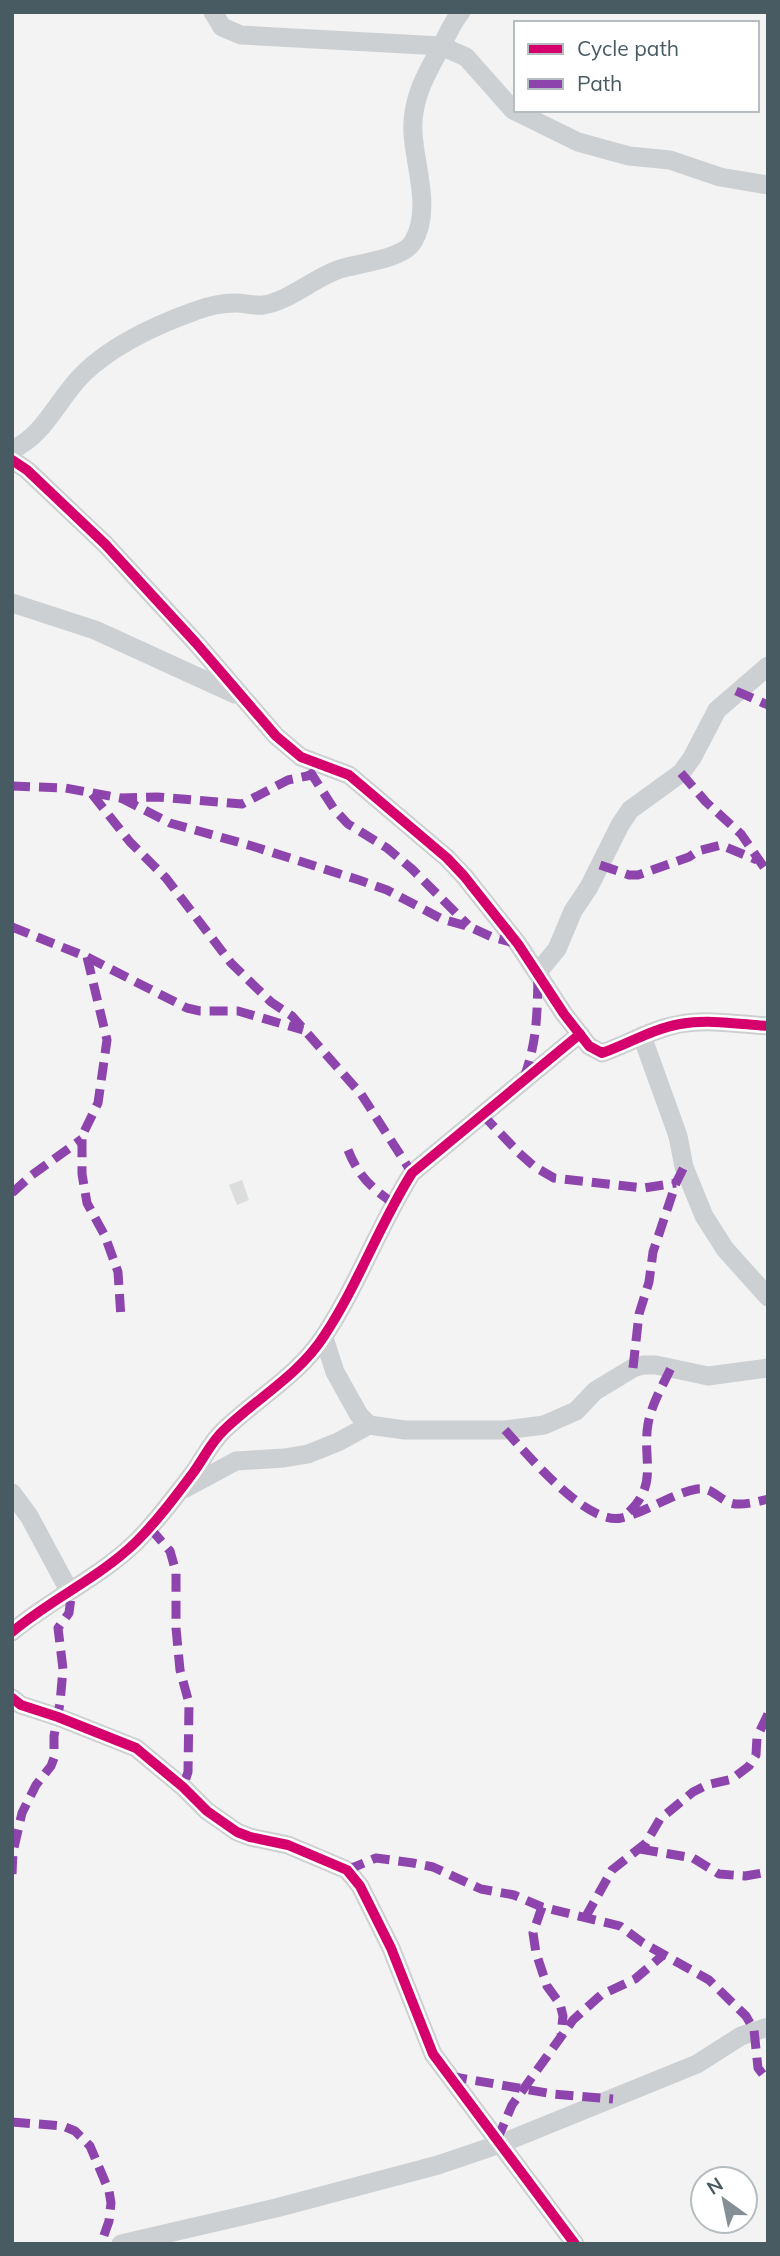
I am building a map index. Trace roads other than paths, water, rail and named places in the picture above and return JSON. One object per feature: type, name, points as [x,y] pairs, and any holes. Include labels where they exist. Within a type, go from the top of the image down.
[{"type":"street","points":[[213,12],[222,27],[241,34],[441,46],[466,57],[514,110]]},
{"type":"street","points":[[12,450],[36,435],[83,374],[103,356],[132,340],[196,310],[223,303],[263,305],[275,301],[336,270],[401,254],[412,245],[422,224],[421,187],[413,132],[414,107],[422,80],[452,23],[461,12]]},
{"type":"street","points":[[517,112],[578,142],[629,156],[670,160],[720,177],[768,185]]},
{"type":"street","points":[[12,460],[27,470],[105,544],[276,736],[301,757],[349,775],[447,858],[493,912],[589,1046],[602,1053],[679,1024],[731,1022],[768,1026]]},
{"type":"street","points":[[12,603],[73,622],[153,655],[245,699]]},
{"type":"street","points":[[12,616],[73,622]]},
{"type":"street","points":[[538,972],[557,949],[573,911],[589,887],[630,810],[681,773],[692,758],[717,710],[768,666]]},
{"type":"street","points":[[12,1632],[36,1612],[107,1567],[135,1543],[177,1493],[214,1440],[284,1381],[324,1338],[393,1203],[412,1173],[580,1034]]},
{"type":"street","points":[[642,1036],[678,1136],[684,1167],[704,1216],[725,1249],[768,1297]]},
{"type":"street","points":[[324,1338],[341,1383],[359,1415],[369,1425]]},
{"type":"street","points":[[177,1493],[236,1461],[308,1454],[369,1425],[405,1430],[505,1430],[564,1418],[617,1376],[643,1365],[656,1365],[708,1376],[768,1368]]},
{"type":"street","points":[[12,1493],[29,1516],[65,1583],[72,1590]]},
{"type":"street","points":[[12,1698],[21,1705],[136,1748],[207,1811],[237,1832],[288,1845],[347,1870],[360,1886],[391,1948],[433,2054],[575,2244]]},
{"type":"street","points":[[121,2244],[276,2208],[438,2165],[500,2144],[697,2064],[741,2036],[768,2027]]}]
